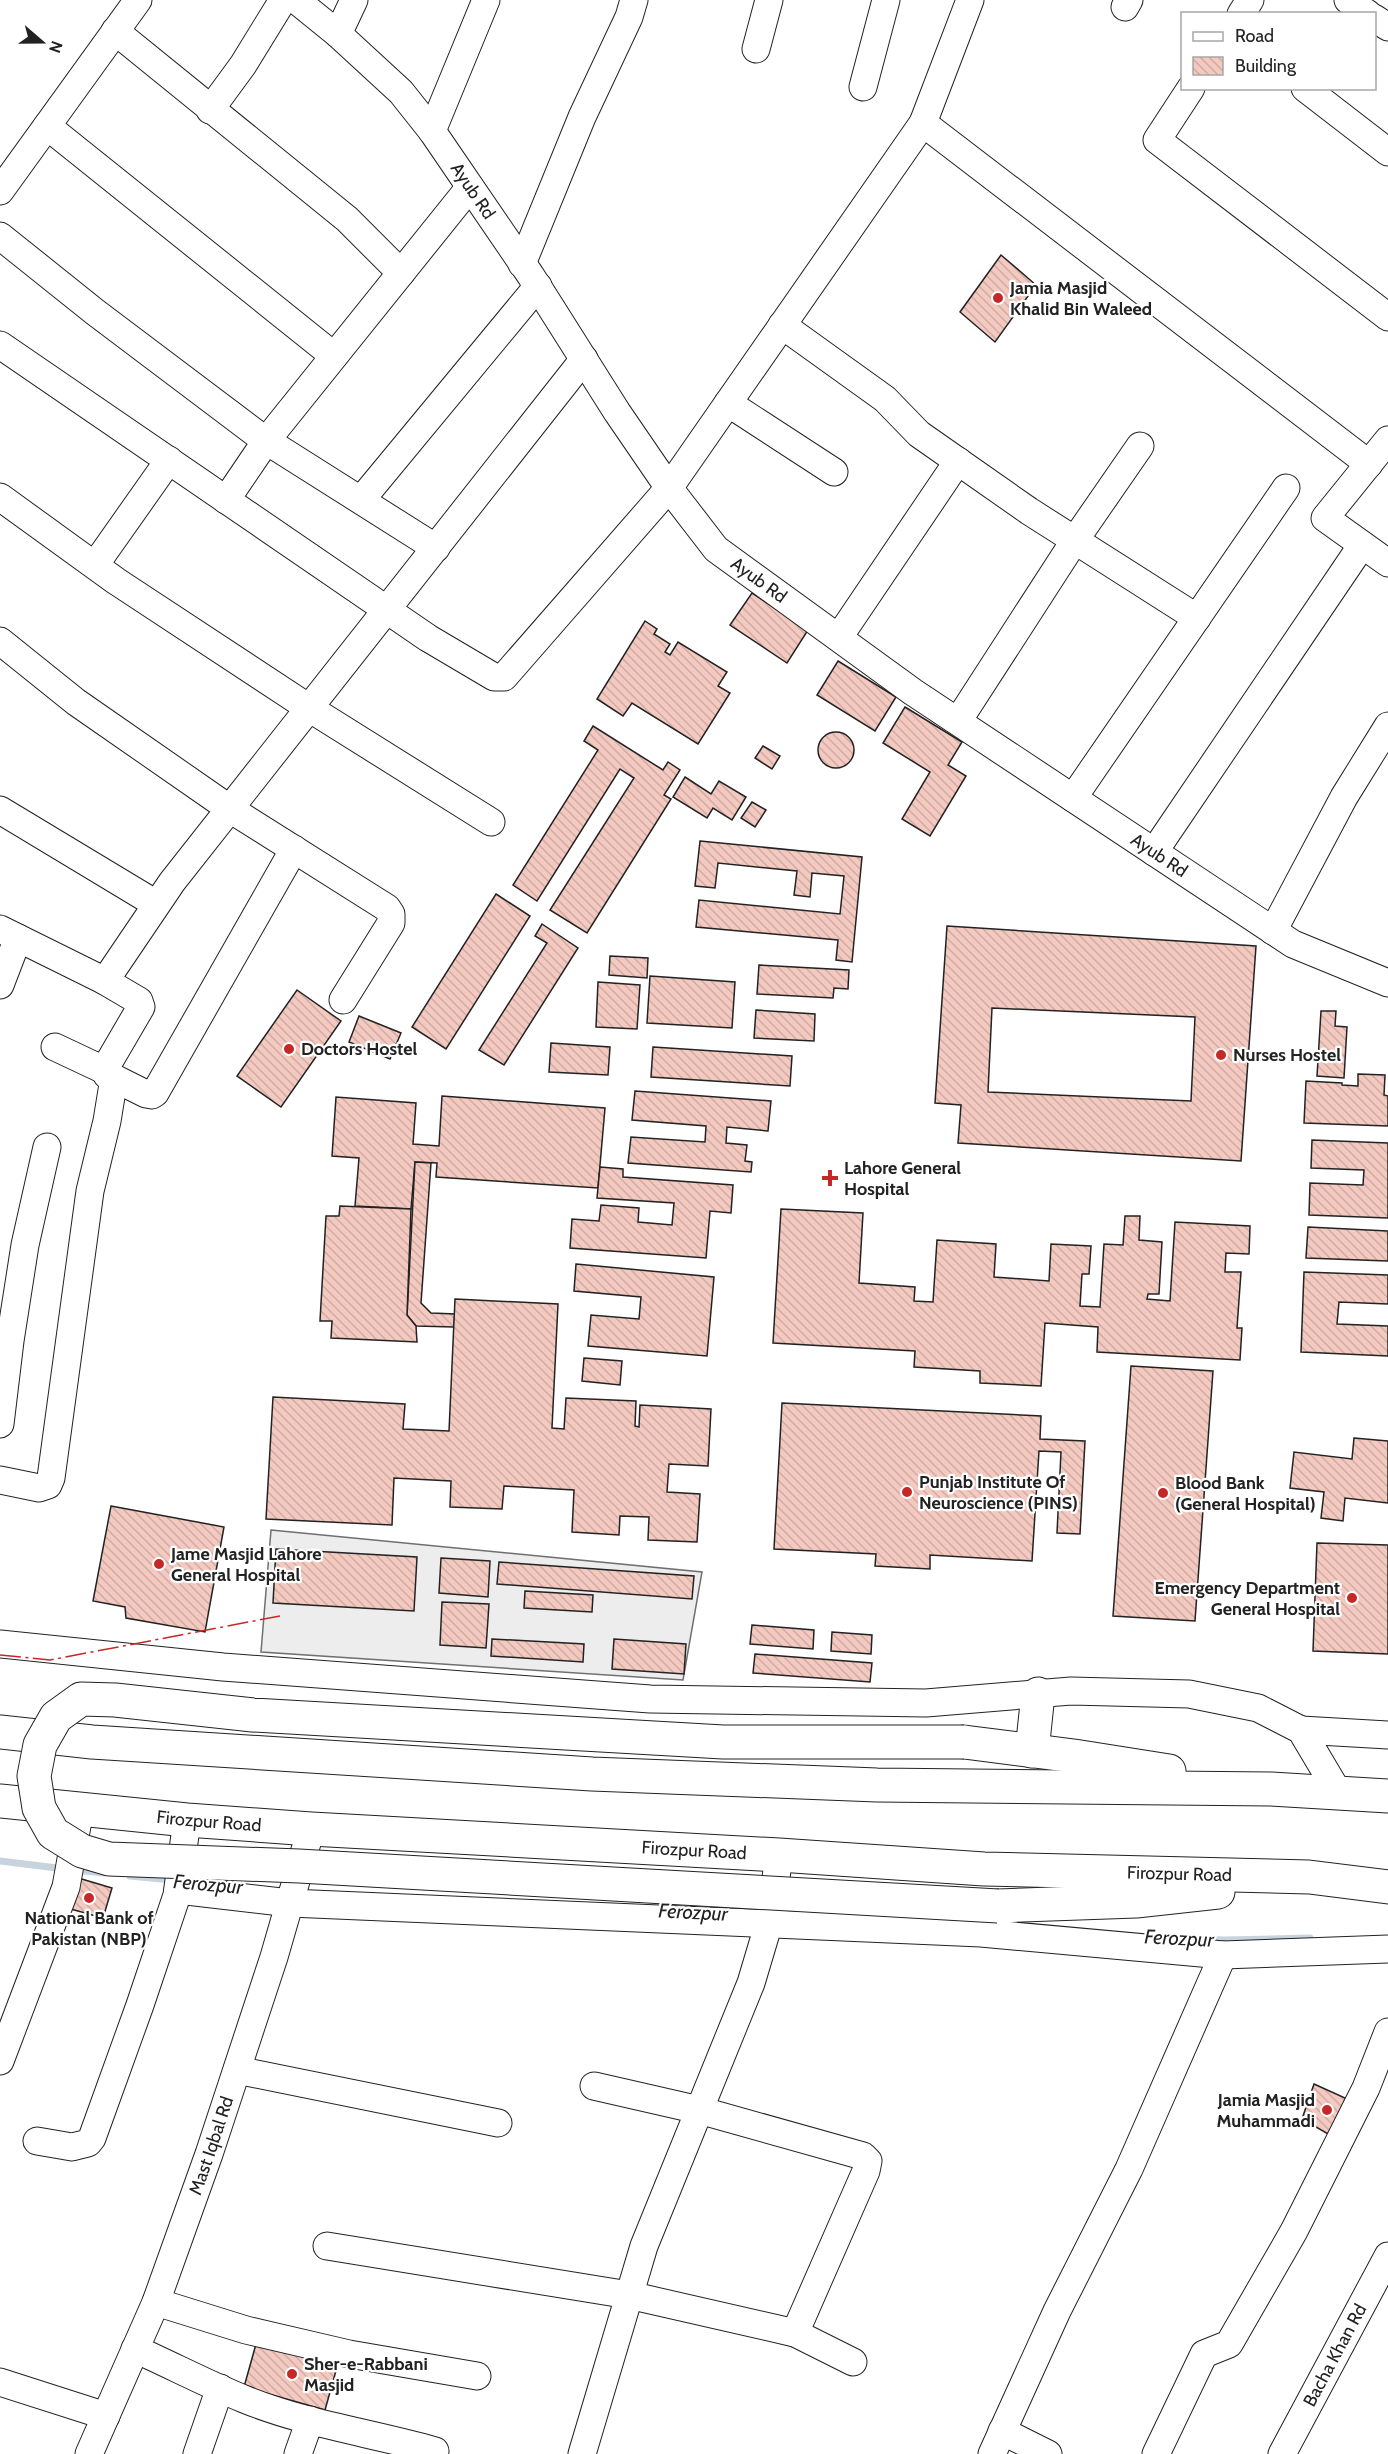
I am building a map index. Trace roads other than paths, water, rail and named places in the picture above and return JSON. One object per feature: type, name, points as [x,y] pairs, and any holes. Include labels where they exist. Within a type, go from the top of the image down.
[{"type":"main road","points":[[1032,1751],[1038,1694]]},
{"type":"main road","points":[[1272,1789],[964,1742],[723,1742],[253,1715],[115,1700],[81,1699],[56,1717],[40,1745],[34,1776],[39,1808],[53,1833],[82,1851],[109,1858],[299,1866],[998,1906],[1136,1901],[1252,1888],[1309,1877]]},
{"type":"main road","points":[[0,1732],[92,1742],[592,1774],[877,1785],[1272,1789],[1388,1796]]},
{"type":"main road","name":"Firozpur Road","points":[[0,1801],[187,1820],[311,1829],[779,1855],[984,1869],[1309,1877],[1388,1887]]},
{"type":"street","points":[[0,191],[138,0]]},
{"type":"street","points":[[210,111],[243,65],[284,0]]},
{"type":"street","name":"Ayub Rd","points":[[296,0],[338,34],[402,92],[432,130],[538,286],[669,488],[716,549],[913,692],[1293,944],[1388,983]]},
{"type":"street","points":[[338,34],[354,0]]},
{"type":"street","points":[[432,130],[486,0]]},
{"type":"street","points":[[522,264],[582,117],[629,17],[634,0]]},
{"type":"street","points":[[756,49],[768,0]]},
{"type":"street","points":[[863,87],[886,0]]},
{"type":"street","points":[[0,345],[428,638],[494,677],[504,676],[669,488],[923,123],[970,0]]},
{"type":"street","points":[[1348,0],[1365,12]]},
{"type":"street","points":[[115,31],[210,111],[347,219],[401,273]]},
{"type":"street","points":[[1190,90],[1157,140],[1388,317]]},
{"type":"street","points":[[1308,90],[1388,152]]},
{"type":"street","points":[[923,123],[1369,464]]},
{"type":"street","points":[[47,126],[334,356]]},
{"type":"street","points":[[226,500],[266,441],[470,187]]},
{"type":"street","points":[[0,236],[95,312],[266,441],[436,548]]},
{"type":"street","points":[[361,500],[538,286]]},
{"type":"street","points":[[782,325],[885,399],[919,434],[957,461],[1197,618]]},
{"type":"street","points":[[105,981],[156,904],[584,359]]},
{"type":"street","points":[[728,403],[834,472]]},
{"type":"street","points":[[1388,440],[1325,518],[1388,563]]},
{"type":"street","points":[[958,721],[1075,540],[1140,446]]},
{"type":"street","points":[[95,565],[169,460]]},
{"type":"street","points":[[839,637],[957,461]]},
{"type":"street","points":[[1073,798],[1286,488]]},
{"type":"street","points":[[0,497],[95,565],[309,708],[491,822]]},
{"type":"street","points":[[1154,852],[1362,545]]},
{"type":"street","points":[[0,641],[76,702],[230,809],[387,908],[391,914],[391,923],[343,1000]]},
{"type":"street","points":[[1273,931],[1344,797],[1388,726]]},
{"type":"street","points":[[0,810],[156,904]]},
{"type":"street","points":[[55,1047],[147,1094],[156,1093],[294,849]]},
{"type":"street","points":[[0,985],[9,933],[105,981],[139,1001],[141,1007],[106,1067],[110,1075],[107,1120],[90,1191],[51,1478],[48,1485],[39,1488],[0,1480]]},
{"type":"street","points":[[0,1424],[5,1341],[47,1147]]},
{"type":"street","points":[[0,1644],[223,1666],[650,1699],[926,1704],[1071,1691],[1189,1694],[1258,1708],[1302,1730],[1388,1735]]},
{"type":"street","points":[[1302,1730],[1339,1794]]},
{"type":"street","points":[[0,2061],[66,1887],[80,1809]]},
{"type":"street","points":[[37,2141],[72,2147],[88,2143],[92,2138],[178,1890],[187,1820]]},
{"type":"street","name":"Mast Iqbal Rd","points":[[89,2454],[156,2302],[237,2070],[311,1829]]},
{"type":"street","points":[[582,2454],[644,2246],[751,1983],[769,1923],[779,1855]]},
{"type":"street","points":[[178,1890],[290,1903],[981,1933],[1223,1955],[1388,1949]]},
{"type":"street","points":[[1048,2454],[997,2443],[1057,2311],[1130,2169],[1223,1955]]},
{"type":"street","points":[[1156,2454],[1204,2354],[1229,2344],[1294,2231],[1366,2088],[1388,2032]]},
{"type":"street","points":[[237,2070],[498,2123]]},
{"type":"street","points":[[594,2086],[699,2110],[863,2156],[868,2161],[866,2171],[795,2332]]},
{"type":"street","points":[[327,2246],[629,2295],[795,2332],[853,2362]]},
{"type":"street","name":"Bacha Khan Rd","points":[[1282,2454],[1388,2256]]},
{"type":"street","points":[[156,2302],[246,2330],[349,2354],[477,2376]]},
{"type":"street","points":[[135,2349],[244,2399],[334,2428],[400,2441],[435,2451],[434,2454]]},
{"type":"street","points":[[0,2382],[106,2416]]},
{"type":"street","points":[[197,2454],[220,2388]]},
{"type":"street","points":[[298,2454],[310,2420]]},
{"type":"waterway","name":"Ferozpur","points":[[0,1861],[65,1869]]},
{"type":"waterway","name":"Ferozpur","points":[[76,1870],[104,1873]]},
{"type":"waterway","name":"Ferozpur","points":[[130,1876],[172,1880]]},
{"type":"waterway","name":"Ferozpur","points":[[1190,1939],[1310,1938]]},
{"type":"place","name":"Jamia Masjid Khalid Bin Waleed","points":[[998,298]]},
{"type":"place","name":"Doctors Hostel","points":[[289,1049]]},
{"type":"place","name":"Nurses Hostel","points":[[1221,1055]]},
{"type":"place","name":"Lahore General Hospital","points":[[830,1178]]},
{"type":"place","name":"Punjab Institute Of Neuroscience (PINS)","points":[[907,1492]]},
{"type":"place","name":"Blood Bank (General Hospital)","points":[[1163,1493]]},
{"type":"place","name":"Jame Masjid Lahore General Hospital","points":[[159,1564]]},
{"type":"place","name":"Emergency Department General Hospital","points":[[1352,1598]]},
{"type":"place","name":"National Bank of Pakistan (NBP)","points":[[89,1898]]},
{"type":"place","name":"Jamia Masjid Muhammadi","points":[[1327,2110]]},
{"type":"place","name":"Sher-e-Rabbani Masjid","points":[[292,2374]]}]
